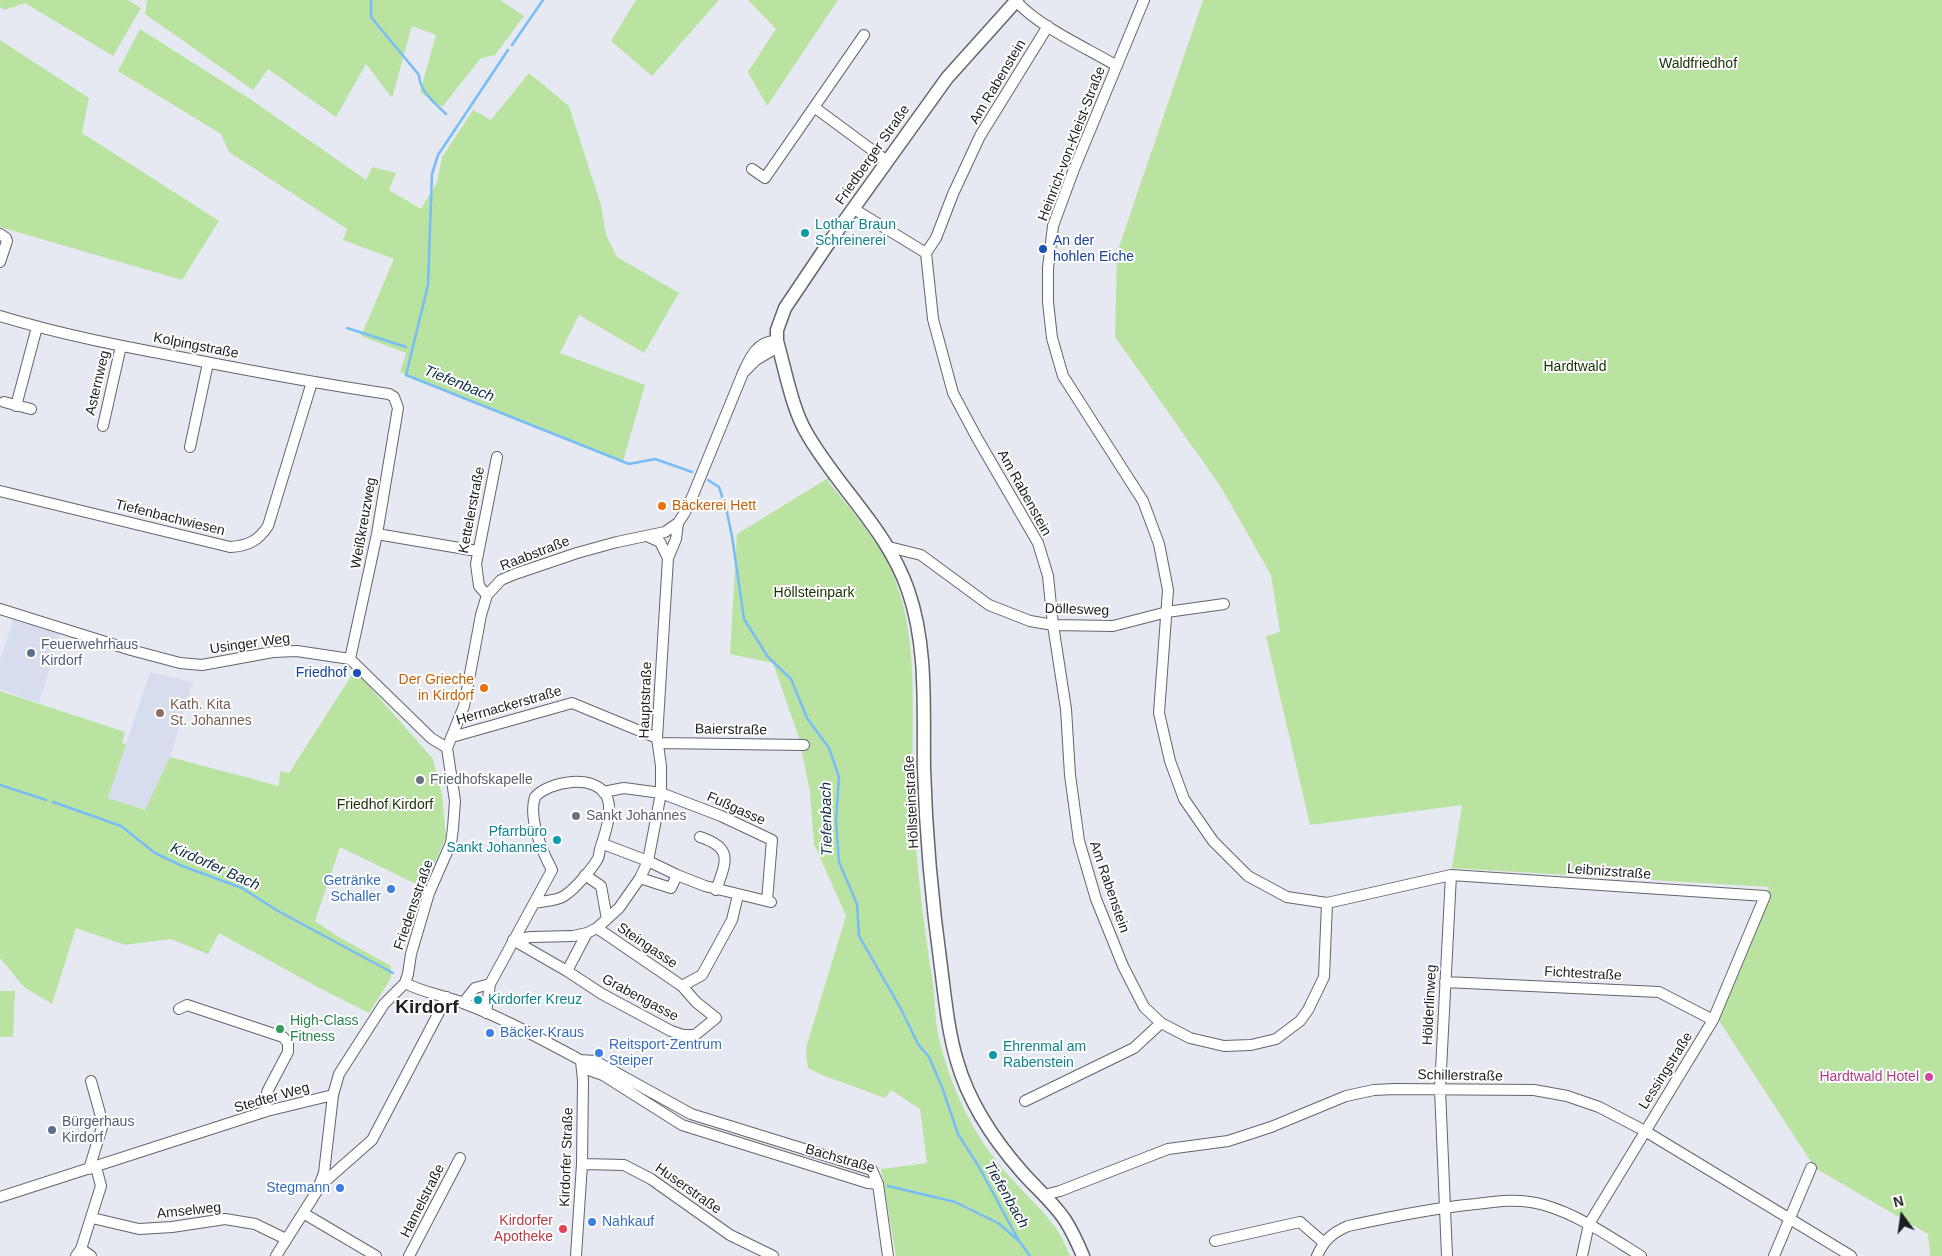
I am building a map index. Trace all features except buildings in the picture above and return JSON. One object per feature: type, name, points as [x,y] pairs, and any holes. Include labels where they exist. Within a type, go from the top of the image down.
[{"type":"street","name":"Heinrich-von-Kleist-Straße","points":[[1144,0],[1074,169],[1053,226],[1048,268],[1048,302],[1052,338],[1063,376],[1143,501],[1159,544],[1168,590],[1159,713],[1170,761],[1184,798],[1213,841],[1248,876],[1288,897],[1327,903],[1451,875]]},
{"type":"street","points":[[1017,1],[1022,7],[1048,26],[1117,66]]},
{"type":"street","name":"Friedberger Straße","points":[[777,342],[777,330],[785,308],[887,161],[947,78],[1017,1]]},
{"type":"street","name":"Am Rabenstein","points":[[1048,26],[980,136],[953,194],[936,238],[926,253],[933,319],[953,393],[1038,543],[1048,576],[1053,625],[1066,709],[1070,776],[1078,840],[1096,899],[1122,966],[1144,1007],[1161,1023],[1190,1038],[1224,1046],[1251,1045],[1276,1039],[1304,1016],[1324,977],[1327,903]]},
{"type":"street","points":[[752,169],[765,178],[864,35]]},
{"type":"street","points":[[814,106],[887,161]]},
{"type":"street","points":[[854,209],[926,253]]},
{"type":"street","points":[[0,234],[7,241],[0,262]]},
{"type":"street","name":"Kolpingstraße","points":[[0,316],[37,327],[121,346],[312,382],[389,394]]},
{"type":"street","points":[[16,406],[37,327]]},
{"type":"street","points":[[678,522],[684,514],[693,494],[743,373],[756,360],[771,351],[777,342]]},
{"type":"street","name":"Höllsteinstraße","points":[[777,342],[805,430],[834,475],[889,547],[898,562],[909,592],[918,630],[922,673],[924,774],[934,914],[943,984],[956,1060],[968,1093],[984,1122],[1003,1150],[1065,1220],[1083,1256]]},
{"type":"street","name":"Asternweg","points":[[102,426],[121,346]]},
{"type":"street","points":[[190,447],[208,363]]},
{"type":"street","name":"Tiefenbachwiesen","points":[[0,491],[230,547],[248,544],[257,540],[268,526],[312,382]]},
{"type":"street","name":"Weißkreuzweg","points":[[350,659],[377,534],[398,408],[396,399],[389,394]]},
{"type":"street","points":[[4,402],[31,409]]},
{"type":"street","name":"Kettelerstraße","points":[[487,595],[479,586],[476,564],[496,457]]},
{"type":"street","name":"Raabstraße","points":[[487,595],[501,580],[515,574],[577,553],[665,532],[678,522]]},
{"type":"street","name":"Hauptstraße","points":[[513,940],[531,937],[573,936],[587,933],[597,928],[619,908],[640,878],[648,861],[660,794],[661,766],[657,741],[668,558],[676,539],[678,522]]},
{"type":"street","points":[[377,534],[477,551]]},
{"type":"street","points":[[647,536],[660,542],[668,558]]},
{"type":"street","name":"Döllesweg","points":[[889,547],[921,555],[989,605],[1030,621],[1053,625],[1113,626],[1167,612],[1224,604]]},
{"type":"street","points":[[350,659],[431,738],[447,748],[464,706],[487,595]]},
{"type":"street","name":"Usinger Weg","points":[[0,609],[131,650],[180,663],[202,665],[272,652],[296,651],[350,659]]},
{"type":"street","name":"Herrnackerstraße","points":[[452,737],[572,702],[657,741]]},
{"type":"street","name":"Baierstraße","points":[[657,741],[804,745]]},
{"type":"street","name":"Friedensstraße","points":[[405,983],[411,954],[429,893],[451,843],[455,816],[447,748]]},
{"type":"street","points":[[486,1012],[490,984],[513,940],[552,870],[539,839],[533,814],[535,796],[555,784],[582,782],[592,785],[603,792],[608,803],[608,816],[599,858],[563,897],[534,903]]},
{"type":"street","points":[[603,792],[624,788],[660,794]]},
{"type":"street","name":"Fußgasse","points":[[660,794],[721,816],[772,840],[770,902],[738,895]]},
{"type":"street","points":[[700,837],[712,840],[723,850],[725,856],[716,890]]},
{"type":"street","points":[[603,844],[716,890],[738,895],[732,920],[702,975],[682,986]]},
{"type":"street","points":[[585,874],[601,886],[607,919]]},
{"type":"street","points":[[640,878],[671,888],[677,875]]},
{"type":"street","name":"Leibnizstraße","points":[[1451,875],[1765,896]]},
{"type":"street","name":"Hölderlinweg","points":[[1447,1256],[1440,1089],[1451,875]]},
{"type":"street","name":"Lessingstraße","points":[[1582,1256],[1589,1224],[1713,1020],[1765,896]]},
{"type":"street","name":"Steingasse","points":[[597,928],[682,986]]},
{"type":"street","points":[[567,971],[587,933]]},
{"type":"street","name":"Grabengasse","points":[[513,940],[567,971],[602,994],[671,1031],[683,1035],[695,1035],[716,1018],[696,1002],[682,986]]},
{"type":"street","name":"Fichtestraße","points":[[1445,982],[1659,992],[1713,1020]]},
{"type":"street","points":[[317,1191],[327,1158],[333,1095],[339,1074],[384,1004],[405,983]]},
{"type":"street","name":"Bachstraße","points":[[405,983],[418,991],[447,997],[486,1012],[580,1060],[589,1070],[603,1075],[682,1125],[868,1183],[878,1184],[888,1256]]},
{"type":"street","points":[[463,1003],[475,988],[490,984]]},
{"type":"street","points":[[276,1256],[317,1191],[331,1175],[372,1140],[447,997]]},
{"type":"street","points":[[179,1009],[187,1005],[283,1037],[288,1043],[288,1052],[268,1090],[266,1099],[267,1112]]},
{"type":"street","points":[[1025,1101],[1134,1048],[1161,1023]]},
{"type":"street","name":"Kirdorfer Straße","points":[[576,1256],[582,1164],[584,1080],[580,1060]]},
{"type":"street","points":[[91,1081],[103,1124],[93,1168],[101,1186],[79,1253],[91,1256]]},
{"type":"street","name":"Schillerstraße","points":[[1044,1195],[1060,1191],[1168,1149],[1228,1141],[1271,1127],[1346,1096],[1374,1090],[1534,1090],[1567,1096],[1599,1107],[1645,1131],[1851,1256]]},
{"type":"street","name":"Stedter Weg","points":[[0,1197],[267,1112],[333,1095]]},
{"type":"street","name":"Hamelstraße","points":[[409,1256],[460,1158]]},
{"type":"street","name":"Huserstraße","points":[[582,1164],[624,1165],[651,1179],[730,1235],[773,1256]]},
{"type":"street","points":[[1774,1256],[1811,1168]]},
{"type":"street","points":[[1317,1256],[1323,1242],[1334,1232],[1348,1226],[1444,1207],[1505,1200],[1528,1201],[1545,1205],[1589,1224],[1641,1256]]},
{"type":"street","points":[[303,1213],[376,1256]]},
{"type":"street","name":"Amselweg","points":[[92,1218],[139,1229],[172,1227],[225,1219],[255,1224],[286,1239]]},
{"type":"street","points":[[1215,1241],[1300,1222],[1323,1242]]},
{"type":"shaded area","points":[[13,620],[60,634],[39,703],[0,689],[0,660]]},
{"type":"shaded area","name":"Kath. Kita St. Johannes","points":[[150,672],[193,682],[170,757],[146,810],[108,798]]},
{"type":"green space","points":[[0,0],[128,0],[141,8],[113,56],[25,3],[5,10],[0,7]]},
{"type":"green space","points":[[147,0],[500,0],[524,16],[495,55],[481,58],[442,107],[420,92],[436,35],[412,26],[392,98],[366,64],[336,117],[268,69],[253,90],[145,14]]},
{"type":"green space","points":[[636,0],[719,0],[652,76],[611,41]]},
{"type":"green space","points":[[748,0],[838,0],[767,106],[748,72],[776,29]]},
{"type":"green space","name":"Hardtwald","points":[[1203,0],[1942,0],[1942,1256],[1930,1256],[1928,1234],[1815,1168],[1716,1016],[1769,887],[1452,868],[1462,805],[1310,825],[1266,636],[1280,632],[1271,575],[1221,487],[1115,337],[1117,253]]},
{"type":"green space","points":[[140,29],[250,99],[366,180],[372,167],[396,173],[389,190],[421,209],[437,182],[442,157],[473,110],[491,120],[529,73],[569,106],[601,205],[606,235],[617,257],[679,293],[644,353],[579,315],[560,353],[645,385],[623,461],[400,372],[406,353],[361,336],[394,259],[343,240],[347,229],[229,152],[221,134],[118,71]]},
{"type":"green space","points":[[0,40],[89,98],[82,133],[219,221],[182,280],[0,227]]},
{"type":"green space","name":"Höllsteinpark","points":[[833,475],[828,481],[870,535],[885,558],[900,595],[906,620],[912,672],[913,778],[917,856],[937,1028],[943,1054],[964,1110],[984,1144],[996,1161],[1055,1227],[1070,1256],[896,1256],[881,1169],[927,1163],[920,1109],[891,1090],[885,1098],[808,1068],[807,1044],[846,916],[814,844],[810,792],[799,738],[773,663],[730,654],[737,534]]},
{"type":"green space","name":"Friedhof Kirdorf","points":[[355,670],[433,759],[442,795],[446,837],[424,888],[340,847],[315,921],[337,936],[391,966],[391,978],[369,1013],[219,933],[208,954],[171,939],[125,945],[76,928],[52,1004],[24,987],[0,958],[0,691],[125,732],[122,743],[126,744],[108,798],[145,810],[170,757],[279,786],[280,771],[289,773]]},
{"type":"green space","points":[[0,991],[15,991],[13,1037],[0,1037]]},
{"type":"waterway","name":"Tiefenbach","points":[[371,0],[371,17],[419,75],[422,87],[428,96],[446,114]]},
{"type":"waterway","points":[[512,45],[543,0]]},
{"type":"waterway","name":"Tiefenbach","points":[[508,50],[438,155],[432,174],[428,285],[406,375],[629,464],[655,459],[692,472]]},
{"type":"waterway","points":[[347,328],[406,347]]},
{"type":"waterway","name":"Tiefenbach","points":[[708,480],[719,487],[726,508],[744,619],[768,657],[791,679],[807,718],[829,748],[839,777],[836,821],[839,862],[857,904],[859,936],[901,1009],[918,1044],[929,1057],[942,1087],[958,1134],[979,1167],[1019,1241]]},
{"type":"waterway","name":"Kirdorfer Bach","points":[[0,785],[46,800]]},
{"type":"waterway","name":"Kirdorfer Bach","points":[[53,802],[121,826],[155,853],[182,866],[242,888],[278,911],[393,973]]},
{"type":"waterway","name":"Kirdorfer Bach","points":[[888,1186],[955,1202],[998,1223],[1019,1241],[1030,1256]]},
{"type":"place","name":"Lothar Braun Schreinerei","points":[[805,233]]},
{"type":"place","name":"An der hohlen Eiche","points":[[1043,249]]},
{"type":"place","name":"Bäckerei Hett","points":[[662,506]]},
{"type":"place","name":"Feuerwehrhaus Kirdorf","points":[[31,653]]},
{"type":"place","name":"Friedhof","points":[[357,673]]},
{"type":"place","name":"Der Grieche in Kirdorf","points":[[484,688]]},
{"type":"place","name":"Kath. Kita St. Johannes","points":[[160,713]]},
{"type":"place","name":"Friedhofskapelle","points":[[420,780]]},
{"type":"place","name":"Sankt Johannes","points":[[576,816]]},
{"type":"place","name":"Pfarrbüro Sankt Johannes","points":[[557,840]]},
{"type":"place","name":"Getränke Schaller","points":[[391,889]]},
{"type":"place","name":"Kirdorfer Kreuz","points":[[478,1000]]},
{"type":"place","name":"High-Class Fitness","points":[[280,1029]]},
{"type":"place","name":"Bäcker Kraus","points":[[490,1033]]},
{"type":"place","name":"Reitsport-Zentrum Steiper","points":[[599,1053]]},
{"type":"place","name":"Ehrenmal am Rabenstein","points":[[993,1055]]},
{"type":"place","name":"Hardtwald Hotel","points":[[1929,1077]]},
{"type":"place","name":"Bürgerhaus Kirdorf","points":[[52,1130]]},
{"type":"place","name":"Stegmann","points":[[340,1188]]},
{"type":"place","name":"Nahkauf","points":[[592,1222]]},
{"type":"place","name":"Kirdorfer Apotheke","points":[[563,1229]]},
{"type":"district","name":"Kirdorf","points":[[427,1008]]},
{"type":"park label","name":"Waldfriedhof","points":[[1698,64]]}]
